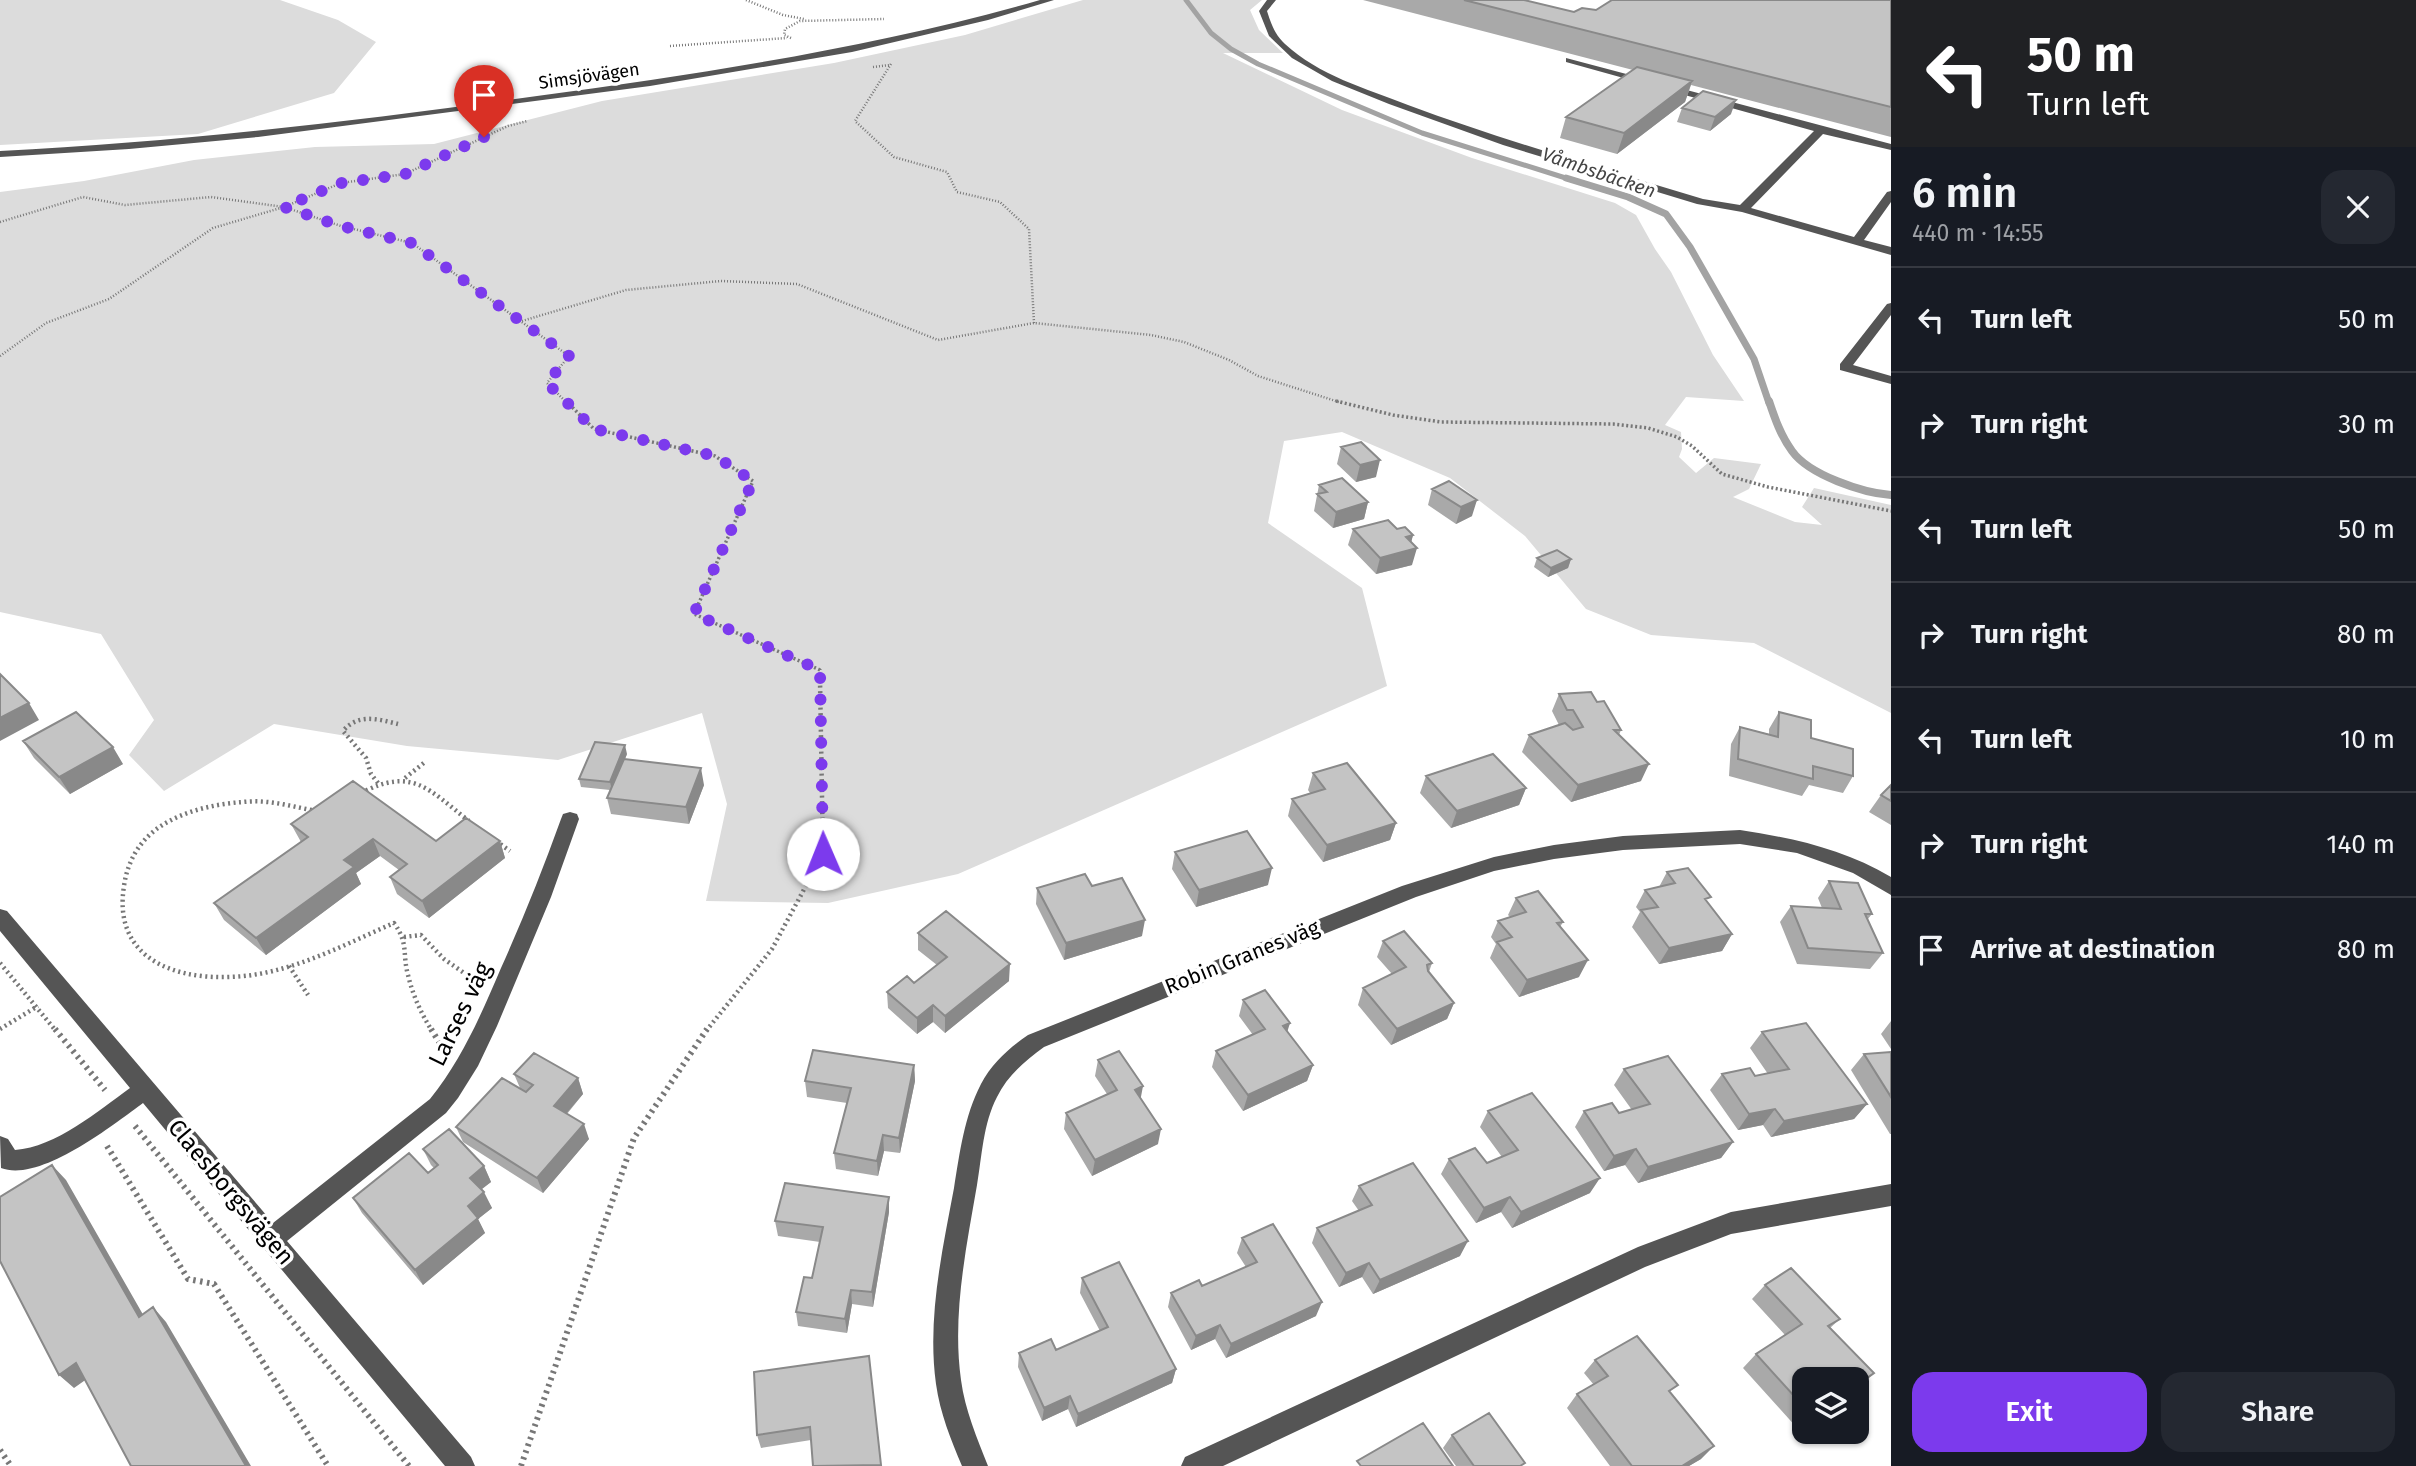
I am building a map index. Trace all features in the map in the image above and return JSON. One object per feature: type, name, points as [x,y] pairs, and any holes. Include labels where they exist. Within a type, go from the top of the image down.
[{"type":"street","name":"Simsjövägen","points":[[0,154],[177,144],[657,83],[788,63],[906,39],[1050,0]]},
{"type":"street","points":[[1272,0],[1263,10],[1267,28],[1283,47],[1316,69],[1360,90],[1456,127],[1701,202],[1743,209],[1891,251]]},
{"type":"street","points":[[1569,60],[1891,147]]},
{"type":"street","points":[[1743,209],[1821,130]]},
{"type":"street","points":[[1857,241],[1891,194]]},
{"type":"street","points":[[1891,307],[1845,366],[1891,380]]},
{"type":"street","name":"Larses väg","points":[[270,1240],[438,1106],[461,1077],[479,1046],[550,879],[570,819]]},
{"type":"street","name":"Robin Granes väg","points":[[975,1466],[956,1422],[947,1371],[946,1322],[957,1236],[976,1124],[989,1091],[1010,1059],[1037,1041],[1409,891],[1494,864],[1554,852],[1636,842],[1740,837],[1798,846],[1860,868],[1891,887]]},
{"type":"street","name":"Claesborgsvägen","points":[[0,917],[462,1466]]},
{"type":"street","points":[[0,1146],[9,1161],[22,1163],[52,1149],[146,1089]]},
{"type":"street","points":[[1194,1466],[1638,1258],[1731,1223],[1891,1195]]},
{"type":"path","points":[[746,0],[783,15],[816,20]]},
{"type":"path","points":[[670,46],[791,38],[784,35],[785,29],[791,24],[816,20],[889,19]]},
{"type":"path","points":[[901,57],[890,65],[855,121],[894,158],[947,172],[957,192],[1000,202],[1030,229],[1034,323]]},
{"type":"path","points":[[868,67],[890,65]]},
{"type":"path","points":[[0,356],[46,323],[109,299],[213,228],[284,207],[341,183],[405,174],[508,126],[530,121]]},
{"type":"path","points":[[0,222],[83,197],[125,205],[211,197],[284,207],[341,226],[412,243],[569,356],[547,383],[594,429],[715,456],[753,481],[694,614],[820,670],[823,854],[772,949],[695,1044],[634,1138],[522,1466]]},
{"type":"path","points":[[521,321],[626,290],[721,281],[797,284],[938,340],[1034,323],[1151,335],[1184,342],[1229,360],[1258,376],[1345,404],[1393,415],[1441,422],[1613,424],[1648,428],[1677,437],[1692,446],[1722,474],[1768,487],[1891,511]]},
{"type":"path","points":[[378,783],[371,774],[366,758],[343,731],[348,723],[359,718],[373,718],[398,724]]},
{"type":"path","points":[[404,779],[425,762]]},
{"type":"path","points":[[358,795],[378,783],[404,779],[417,783],[479,828]]},
{"type":"path","points":[[328,814],[258,801],[210,807],[158,828],[145,838],[124,875],[122,927],[134,947],[153,963],[171,972],[199,977],[253,975],[289,967],[394,923],[404,937],[407,972],[418,1008],[461,1077]]},
{"type":"path","points":[[489,836],[510,851]]},
{"type":"path","points":[[404,937],[421,935],[444,959],[499,998]]},
{"type":"path","points":[[0,963],[112,1113],[409,1466]]},
{"type":"path","points":[[289,967],[308,995]]},
{"type":"path","points":[[0,1029],[62,992]]},
{"type":"path","points":[[112,1113],[106,1143],[188,1279],[214,1284],[328,1466]]},
{"type":"path","points":[[0,1450],[11,1466]]},
{"type":"shaded area","points":[[0,0],[280,0],[338,20],[376,42],[334,93],[198,134],[0,145]]},
{"type":"shaded area","points":[[1083,0],[1262,0],[1250,10],[1259,30],[1283,53],[1223,53],[1342,110],[1472,158],[1615,203],[1636,215],[1671,272],[1713,355],[1744,401],[1686,397],[1665,425],[1681,432],[1682,449],[1679,457],[1696,473],[1714,458],[1761,464],[1749,489],[1733,497],[1795,522],[1822,525],[1802,507],[1814,488],[1891,505],[1891,713],[1754,643],[1651,635],[1586,609],[1525,536],[1450,478],[1342,432],[1284,441],[1268,523],[1362,588],[1387,686],[958,874],[828,903],[706,901],[727,804],[702,713],[558,760],[407,746],[274,724],[164,791],[129,755],[154,720],[101,634],[0,612],[0,192],[84,181],[194,160],[315,147],[434,144],[602,101],[834,63],[965,35]]},
{"type":"building","points":[[1464,0],[1524,0],[1574,12],[1582,8],[1596,10],[1612,0],[1891,0],[1891,107]]},
{"type":"building","points":[[1637,67],[1692,81],[1624,133],[1566,117]]},
{"type":"building","points":[[1703,91],[1736,100],[1715,117],[1682,108]]},
{"type":"building","points":[[1361,442],[1380,460],[1360,465],[1341,447]]},
{"type":"building","points":[[1342,478],[1368,502],[1336,512],[1317,494],[1327,492],[1319,485]]},
{"type":"building","points":[[1449,481],[1477,500],[1461,507],[1432,489]]},
{"type":"building","points":[[1388,520],[1397,529],[1405,527],[1413,535],[1406,537],[1417,548],[1380,558],[1353,529]]},
{"type":"building","points":[[1557,550],[1571,559],[1551,568],[1537,558]]},
{"type":"building","points":[[0,674],[29,703],[0,718]]},
{"type":"building","points":[[1591,692],[1597,702],[1604,701],[1621,730],[1614,730],[1649,764],[1578,785],[1529,735],[1565,723],[1573,730],[1583,727],[1573,710],[1567,710],[1559,694]]},
{"type":"building","points":[[76,712],[113,747],[59,777],[23,741]]},
{"type":"building","points":[[1779,712],[1811,720],[1811,738],[1853,749],[1853,776],[1813,766],[1813,779],[1738,759],[1740,727],[1778,737]]},
{"type":"building","points":[[595,742],[625,745],[610,782],[579,779]]},
{"type":"building","points":[[1493,754],[1526,788],[1457,811],[1426,776]]},
{"type":"building","points":[[624,759],[701,768],[686,807],[607,798]]},
{"type":"building","points":[[1347,763],[1396,823],[1327,845],[1292,799],[1325,789],[1313,773]]},
{"type":"building","points":[[353,781],[436,841],[466,818],[500,841],[422,901],[390,877],[407,864],[373,839],[344,860],[354,867],[256,938],[214,903],[308,837],[291,824]]},
{"type":"building","points":[[1891,785],[1891,801],[1881,795]]},
{"type":"building","points":[[1247,831],[1272,868],[1199,890],[1175,852]]},
{"type":"building","points":[[1688,868],[1711,897],[1705,899],[1732,934],[1669,948],[1641,910],[1658,907],[1645,890],[1675,883],[1667,872]]},
{"type":"building","points":[[1085,874],[1092,886],[1122,878],[1145,920],[1066,943],[1037,888]]},
{"type":"building","points":[[1829,881],[1858,883],[1872,914],[1865,914],[1883,953],[1808,948],[1791,906],[1841,909]]},
{"type":"building","points":[[1538,891],[1563,922],[1557,923],[1588,960],[1527,980],[1497,942],[1512,937],[1498,921],[1526,912],[1516,898]]},
{"type":"building","points":[[946,911],[1010,964],[945,1016],[933,1005],[917,1018],[887,992],[907,976],[914,983],[947,957],[918,933]]},
{"type":"building","points":[[1404,931],[1432,963],[1427,965],[1428,971],[1454,1003],[1397,1029],[1363,988],[1406,967],[1383,941]]},
{"type":"building","points":[[1265,990],[1290,1023],[1283,1026],[1313,1065],[1248,1095],[1216,1051],[1265,1029],[1243,1000]]},
{"type":"building","points":[[1806,1023],[1867,1104],[1784,1121],[1775,1109],[1749,1114],[1722,1074],[1750,1068],[1755,1076],[1789,1069],[1762,1032]]},
{"type":"building","points":[[813,1050],[914,1065],[899,1138],[883,1135],[877,1161],[834,1153],[851,1088],[805,1081]]},
{"type":"building","points":[[1119,1051],[1143,1086],[1135,1090],[1161,1129],[1095,1160],[1066,1113],[1117,1090],[1098,1060]]},
{"type":"building","points":[[1891,1052],[1891,1097],[1864,1054]]},
{"type":"building","points":[[534,1053],[578,1078],[554,1106],[584,1124],[537,1178],[456,1127],[502,1078],[526,1092],[533,1085],[514,1074]]},
{"type":"building","points":[[1668,1056],[1733,1142],[1648,1167],[1636,1149],[1614,1156],[1584,1111],[1612,1103],[1619,1113],[1650,1104],[1624,1069]]},
{"type":"building","points":[[1532,1093],[1600,1178],[1521,1212],[1510,1197],[1484,1208],[1449,1159],[1475,1148],[1487,1163],[1518,1150],[1488,1111]]},
{"type":"building","points":[[449,1129],[484,1166],[470,1178],[484,1192],[468,1206],[478,1218],[415,1270],[353,1198],[409,1153],[428,1173],[438,1165],[423,1149]]},
{"type":"building","points":[[1413,1163],[1468,1241],[1380,1280],[1369,1263],[1346,1273],[1317,1228],[1372,1205],[1359,1186]]},
{"type":"building","points":[[52,1165],[139,1317],[153,1307],[246,1466],[131,1466],[76,1363],[59,1375],[0,1261],[0,1197]]},
{"type":"building","points":[[785,1183],[889,1197],[872,1292],[851,1290],[845,1319],[796,1312],[804,1277],[812,1278],[823,1227],[775,1221]]},
{"type":"building","points":[[1273,1224],[1322,1302],[1231,1344],[1220,1325],[1196,1336],[1171,1293],[1199,1280],[1202,1286],[1257,1262],[1242,1238]]},
{"type":"building","points":[[1119,1262],[1176,1369],[1078,1414],[1070,1396],[1044,1408],[1019,1353],[1051,1339],[1056,1350],[1108,1327],[1082,1278]]},
{"type":"building","points":[[1791,1268],[1840,1319],[1828,1326],[1868,1367],[1792,1367],[1792,1394],[1756,1354],[1802,1324],[1765,1285]]},
{"type":"building","points":[[1637,1336],[1678,1385],[1669,1391],[1714,1446],[1682,1466],[1632,1466],[1577,1394],[1608,1376],[1595,1360]]},
{"type":"building","points":[[869,1356],[881,1465],[813,1466],[810,1427],[757,1435],[754,1372]]},
{"type":"building","points":[[1489,1413],[1525,1463],[1520,1466],[1474,1466],[1452,1435]]},
{"type":"building","points":[[1423,1423],[1453,1466],[1361,1466],[1357,1461]]},
{"type":"waterway","name":"Våmbsbäcken","points":[[1186,0],[1211,33],[1231,49],[1258,64],[1422,133],[1572,180]]},
{"type":"waterway","name":"Våmbsbäcken","points":[[1566,178],[1628,197],[1666,214],[1690,247],[1754,359],[1769,403]]},
{"type":"waterway","name":"Våmbsbäcken","points":[[1769,401],[1785,439],[1800,460],[1837,481],[1866,491],[1891,495]]},
{"type":"route","points":[[484,137],[405,174],[341,183],[284,207],[341,226],[412,243],[569,356],[547,383],[594,429],[715,456],[753,481],[694,614],[820,670],[823,854]]}]
